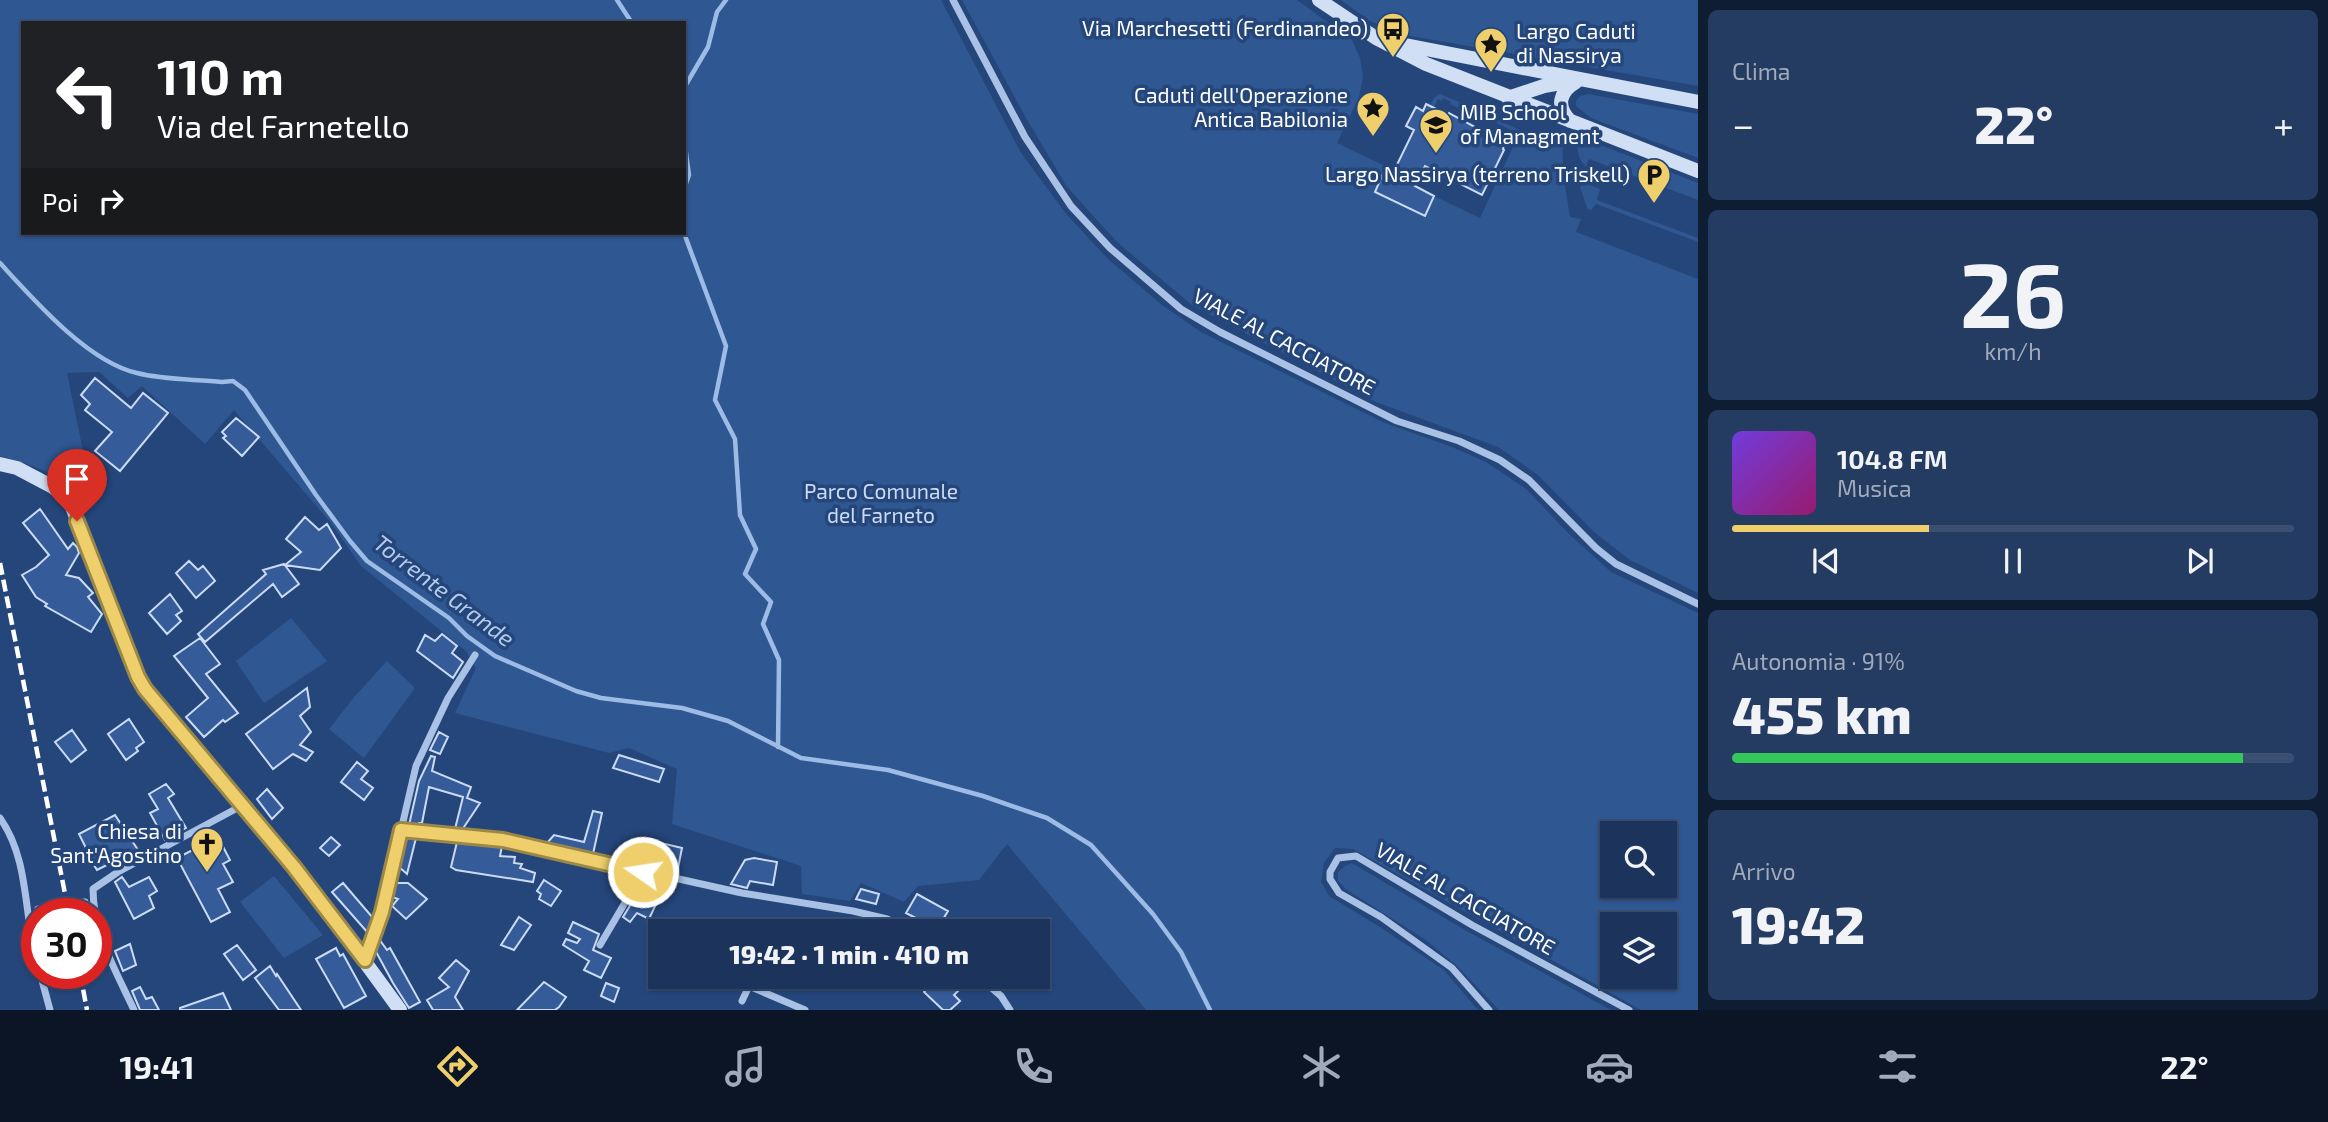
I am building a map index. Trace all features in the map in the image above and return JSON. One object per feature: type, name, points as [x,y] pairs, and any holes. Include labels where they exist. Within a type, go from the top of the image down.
[{"type":"street","name":"VIALE AL CACCIATORE","points":[[953,0],[1031,147],[1071,206],[1110,248],[1170,300],[1199,321],[1396,421],[1458,441],[1500,460],[1529,480],[1596,548],[1616,564],[1698,604]]},
{"type":"street","points":[[1319,0],[1376,38],[1426,64],[1698,171]]},
{"type":"street","points":[[1376,38],[1698,102]]},
{"type":"street","points":[[1508,98],[1544,86],[1580,79]]},
{"type":"street","points":[[1571,122],[1563,113],[1561,96],[1580,79]]},
{"type":"street","points":[[0,464],[37,477],[64,496],[83,534],[145,689],[311,888],[400,1010]]},
{"type":"street","points":[[365,960],[382,912],[416,766],[448,698],[475,655]]},
{"type":"street","points":[[90,898],[93,889],[118,872],[243,805]]},
{"type":"street","points":[[0,818],[12,835],[16,847],[26,898]]},
{"type":"street","points":[[401,830],[503,840],[742,893],[887,919]]},
{"type":"street","name":"VIALE AL CACCIATORE","points":[[1489,1010],[1452,968],[1381,918],[1339,893],[1330,879],[1330,872],[1338,858],[1356,856],[1472,925],[1629,1010]]},
{"type":"street","points":[[600,945],[643,872]]},
{"type":"street","points":[[112,966],[134,1010]]},
{"type":"street","points":[[742,1000],[749,986],[805,1010]]},
{"type":"street","points":[[44,989],[50,1010]]},
{"type":"street","points":[[993,989],[1010,1010]]},
{"type":"green space","name":"Parco Comunale del Farneto","points":[[0,0],[941,0],[1021,153],[1067,215],[1108,259],[1162,305],[1201,332],[1385,423],[1486,462],[1526,489],[1568,533],[1611,572],[1698,613],[1698,1010],[1641,1010],[1603,989],[1677,989],[1677,912],[1600,912],[1600,987],[1353,849],[1335,848],[1324,863],[1321,882],[1329,896],[1444,970],[1478,1010],[1146,1010],[1007,844],[979,880],[918,886],[904,902],[861,883],[850,901],[802,894],[801,866],[672,824],[677,769],[629,748],[609,753],[455,713],[476,668],[466,651],[361,566],[331,523],[234,410],[205,444],[142,386],[128,398],[99,372],[67,373],[86,465],[71,486],[37,468],[0,456]]},
{"type":"green space","points":[[962,0],[1297,0],[1352,40],[1360,58],[1363,77],[1359,97],[1337,143],[1387,167],[1375,192],[1424,216],[1434,196],[1480,218],[1519,134],[1492,121],[1490,124],[1478,118],[1481,112],[1526,133],[1565,132],[1563,164],[1570,217],[1581,219],[1576,232],[1698,279],[1698,593],[1630,560],[1594,532],[1538,475],[1498,447],[1376,402],[1192,305],[1117,242],[1067,187]]},
{"type":"green space","points":[[1341,0],[1698,0],[1698,86],[1405,35],[1370,21]]},
{"type":"green space","points":[[1440,94],[1471,107],[1468,113],[1443,98],[1442,101],[1438,99],[1434,108],[1430,106]]},
{"type":"green space","points":[[1588,94],[1698,114],[1698,158],[1591,118],[1576,106],[1580,96]]},
{"type":"green space","points":[[1577,136],[1698,183],[1698,200],[1589,159],[1586,167],[1578,153]]},
{"type":"green space","points":[[1583,182],[1600,189],[1597,200],[1698,238],[1698,242],[1596,204],[1591,210],[1587,208],[1580,187]]},
{"type":"green space","points":[[291,618],[327,661],[264,703],[236,661]]},
{"type":"green space","points":[[387,661],[415,688],[364,758],[329,729]]},
{"type":"green space","points":[[1352,863],[1465,930],[1611,1010],[1499,1010],[1457,966],[1426,940],[1347,890],[1338,881],[1338,872]]},
{"type":"green space","points":[[274,876],[323,935],[284,958],[240,902]]},
{"type":"building","points":[[1426,104],[1448,115],[1449,113],[1505,143],[1482,195],[1425,166],[1415,186],[1434,196],[1425,216],[1375,192],[1384,171],[1392,175],[1414,130],[1406,126],[1416,107],[1423,111]]},
{"type":"building","points":[[95,378],[131,408],[143,393],[168,413],[120,471],[95,451],[112,432],[85,410],[90,404],[81,395]]},
{"type":"building","points":[[236,418],[259,437],[242,456],[223,438],[226,436],[222,432]]},
{"type":"building","points":[[40,509],[68,549],[73,543],[77,547],[79,553],[66,575],[79,578],[93,593],[88,597],[102,614],[91,632],[45,606],[47,604],[36,597],[22,575],[49,555],[23,523]]},
{"type":"building","points":[[305,517],[319,530],[327,524],[341,548],[320,570],[285,565],[301,552],[286,539]]},
{"type":"building","points":[[189,561],[198,570],[203,566],[215,581],[196,598],[176,573]]},
{"type":"building","points":[[284,564],[299,584],[282,597],[273,584],[205,642],[198,634],[266,574],[263,570]]},
{"type":"building","points":[[170,594],[182,611],[176,615],[181,621],[167,634],[149,613]]},
{"type":"building","points":[[442,634],[457,646],[452,653],[463,662],[453,678],[417,651],[425,635],[435,641]]},
{"type":"building","points":[[200,638],[220,664],[206,674],[238,713],[225,722],[223,720],[204,737],[186,717],[208,698],[174,656]]},
{"type":"building","points":[[307,688],[310,707],[300,716],[311,732],[300,745],[313,752],[306,761],[293,754],[273,769],[246,734]]},
{"type":"building","points":[[129,719],[144,742],[136,748],[138,751],[126,760],[108,734]]},
{"type":"building","points":[[72,730],[86,750],[71,762],[55,742]]},
{"type":"building","points":[[439,732],[448,737],[440,754],[430,750]]},
{"type":"building","points":[[619,755],[664,769],[659,782],[613,768]]},
{"type":"building","points":[[431,756],[435,757],[432,771],[471,787],[467,798],[480,803],[462,830],[455,829],[463,797],[429,787],[422,823],[419,823],[419,826],[409,825],[419,781]]},
{"type":"building","points":[[357,762],[368,771],[361,779],[373,788],[364,800],[341,782]]},
{"type":"building","points":[[166,784],[174,794],[168,798],[186,828],[165,840],[150,813],[158,809],[149,794]]},
{"type":"building","points":[[267,789],[283,808],[272,819],[257,799]]},
{"type":"building","points":[[593,811],[602,813],[593,854],[547,843],[554,835],[584,842]]},
{"type":"building","points":[[115,815],[140,853],[128,860],[125,856],[97,870],[85,851],[87,850],[79,834]]},
{"type":"building","name":"Chiesa di Sant'Agostino","points":[[218,837],[230,860],[223,864],[233,882],[218,889],[230,912],[211,922],[177,858]]},
{"type":"building","points":[[331,837],[340,845],[329,856],[320,848]]},
{"type":"building","points":[[406,837],[416,838],[407,874],[399,867]]},
{"type":"building","points":[[457,842],[502,846],[500,856],[515,857],[514,863],[522,864],[520,868],[535,873],[533,882],[456,870],[451,867]]},
{"type":"building","points":[[661,843],[682,848],[678,868],[657,863]]},
{"type":"building","points":[[754,858],[777,862],[773,885],[750,881],[747,888],[731,884],[745,860]]},
{"type":"building","points":[[122,877],[129,887],[149,877],[157,891],[149,896],[154,908],[134,919],[115,882]]},
{"type":"building","points":[[544,880],[561,891],[551,906],[539,899],[541,894],[537,891]]},
{"type":"building","points":[[343,883],[373,918],[368,933],[332,892]]},
{"type":"building","points":[[395,883],[408,883],[427,899],[406,919],[392,906],[398,899],[392,897]]},
{"type":"building","points":[[666,883],[649,919],[637,913],[630,922],[623,917],[636,896],[646,901]]},
{"type":"building","points":[[861,889],[879,894],[876,904],[856,899]]},
{"type":"building","points":[[917,894],[948,911],[943,919],[918,919],[906,913]]},
{"type":"building","points":[[519,917],[531,925],[514,950],[501,945]]},
{"type":"building","points":[[573,922],[599,934],[593,950],[611,958],[601,978],[584,970],[589,961],[563,945],[566,939],[577,943],[580,939],[568,933]]},
{"type":"building","points":[[379,939],[387,950],[390,948],[420,1002],[409,1008],[375,950]]},
{"type":"building","points":[[130,944],[136,965],[123,971],[115,951]]},
{"type":"building","points":[[237,945],[256,970],[243,980],[224,954]]},
{"type":"building","points":[[336,948],[340,956],[343,954],[366,996],[344,1008],[316,959]]},
{"type":"building","points":[[456,960],[469,971],[455,997],[463,1010],[433,1010],[427,1000],[449,987],[439,978]]},
{"type":"building","points":[[270,966],[301,1010],[279,1010],[255,978]]},
{"type":"building","points":[[544,982],[566,997],[559,1007],[555,1010],[517,1010]]},
{"type":"building","points":[[606,983],[619,988],[614,1002],[601,996]]},
{"type":"building","points":[[140,987],[146,999],[152,997],[159,1010],[140,1010],[132,991]]},
{"type":"building","points":[[927,989],[960,989],[954,995],[960,1001],[950,1010],[943,1010],[924,992]]},
{"type":"building","points":[[223,993],[231,1010],[180,1010],[180,1008]]},
{"type":"waterway","points":[[617,0],[631,21]]},
{"type":"waterway","points":[[686,85],[708,47],[717,12],[726,0]]},
{"type":"waterway","points":[[686,153],[689,175],[686,183]]},
{"type":"waterway","points":[[685,235],[726,346],[715,400],[735,439],[740,515],[756,549],[745,574],[771,602],[763,624],[779,660],[778,747]]},
{"type":"waterway","name":"Torrente Grande","points":[[0,263],[63,328],[118,367],[158,377],[233,381],[245,390],[316,495],[367,561],[449,618],[467,636],[495,656],[576,691],[601,698],[682,708],[728,721],[801,758],[888,770],[983,796],[1047,818],[1091,845],[1153,914],[1181,952],[1210,1010]]},
{"type":"railway","points":[[0,563],[66,898]]},
{"type":"railway","points":[[83,989],[87,1010]]},
{"type":"place","name":"Via Marchesetti (Ferdinandeo)","points":[[1393,59]]},
{"type":"place","name":"Largo Caduti di Nassirya","points":[[1491,74]]},
{"type":"place","name":"Caduti dell'Operazione Antica Babilonia","points":[[1373,138]]},
{"type":"place","name":"MIB School of Managment","points":[[1436,155]]},
{"type":"place","name":"Largo Nassirya (terreno Triskell)","points":[[1654,205]]},
{"type":"place","name":"Chiesa di Sant'Agostino","points":[[207,874]]},
{"type":"route","points":[[77,521],[145,689],[294,867],[365,960],[382,912],[401,830],[503,840],[643,872]]}]
